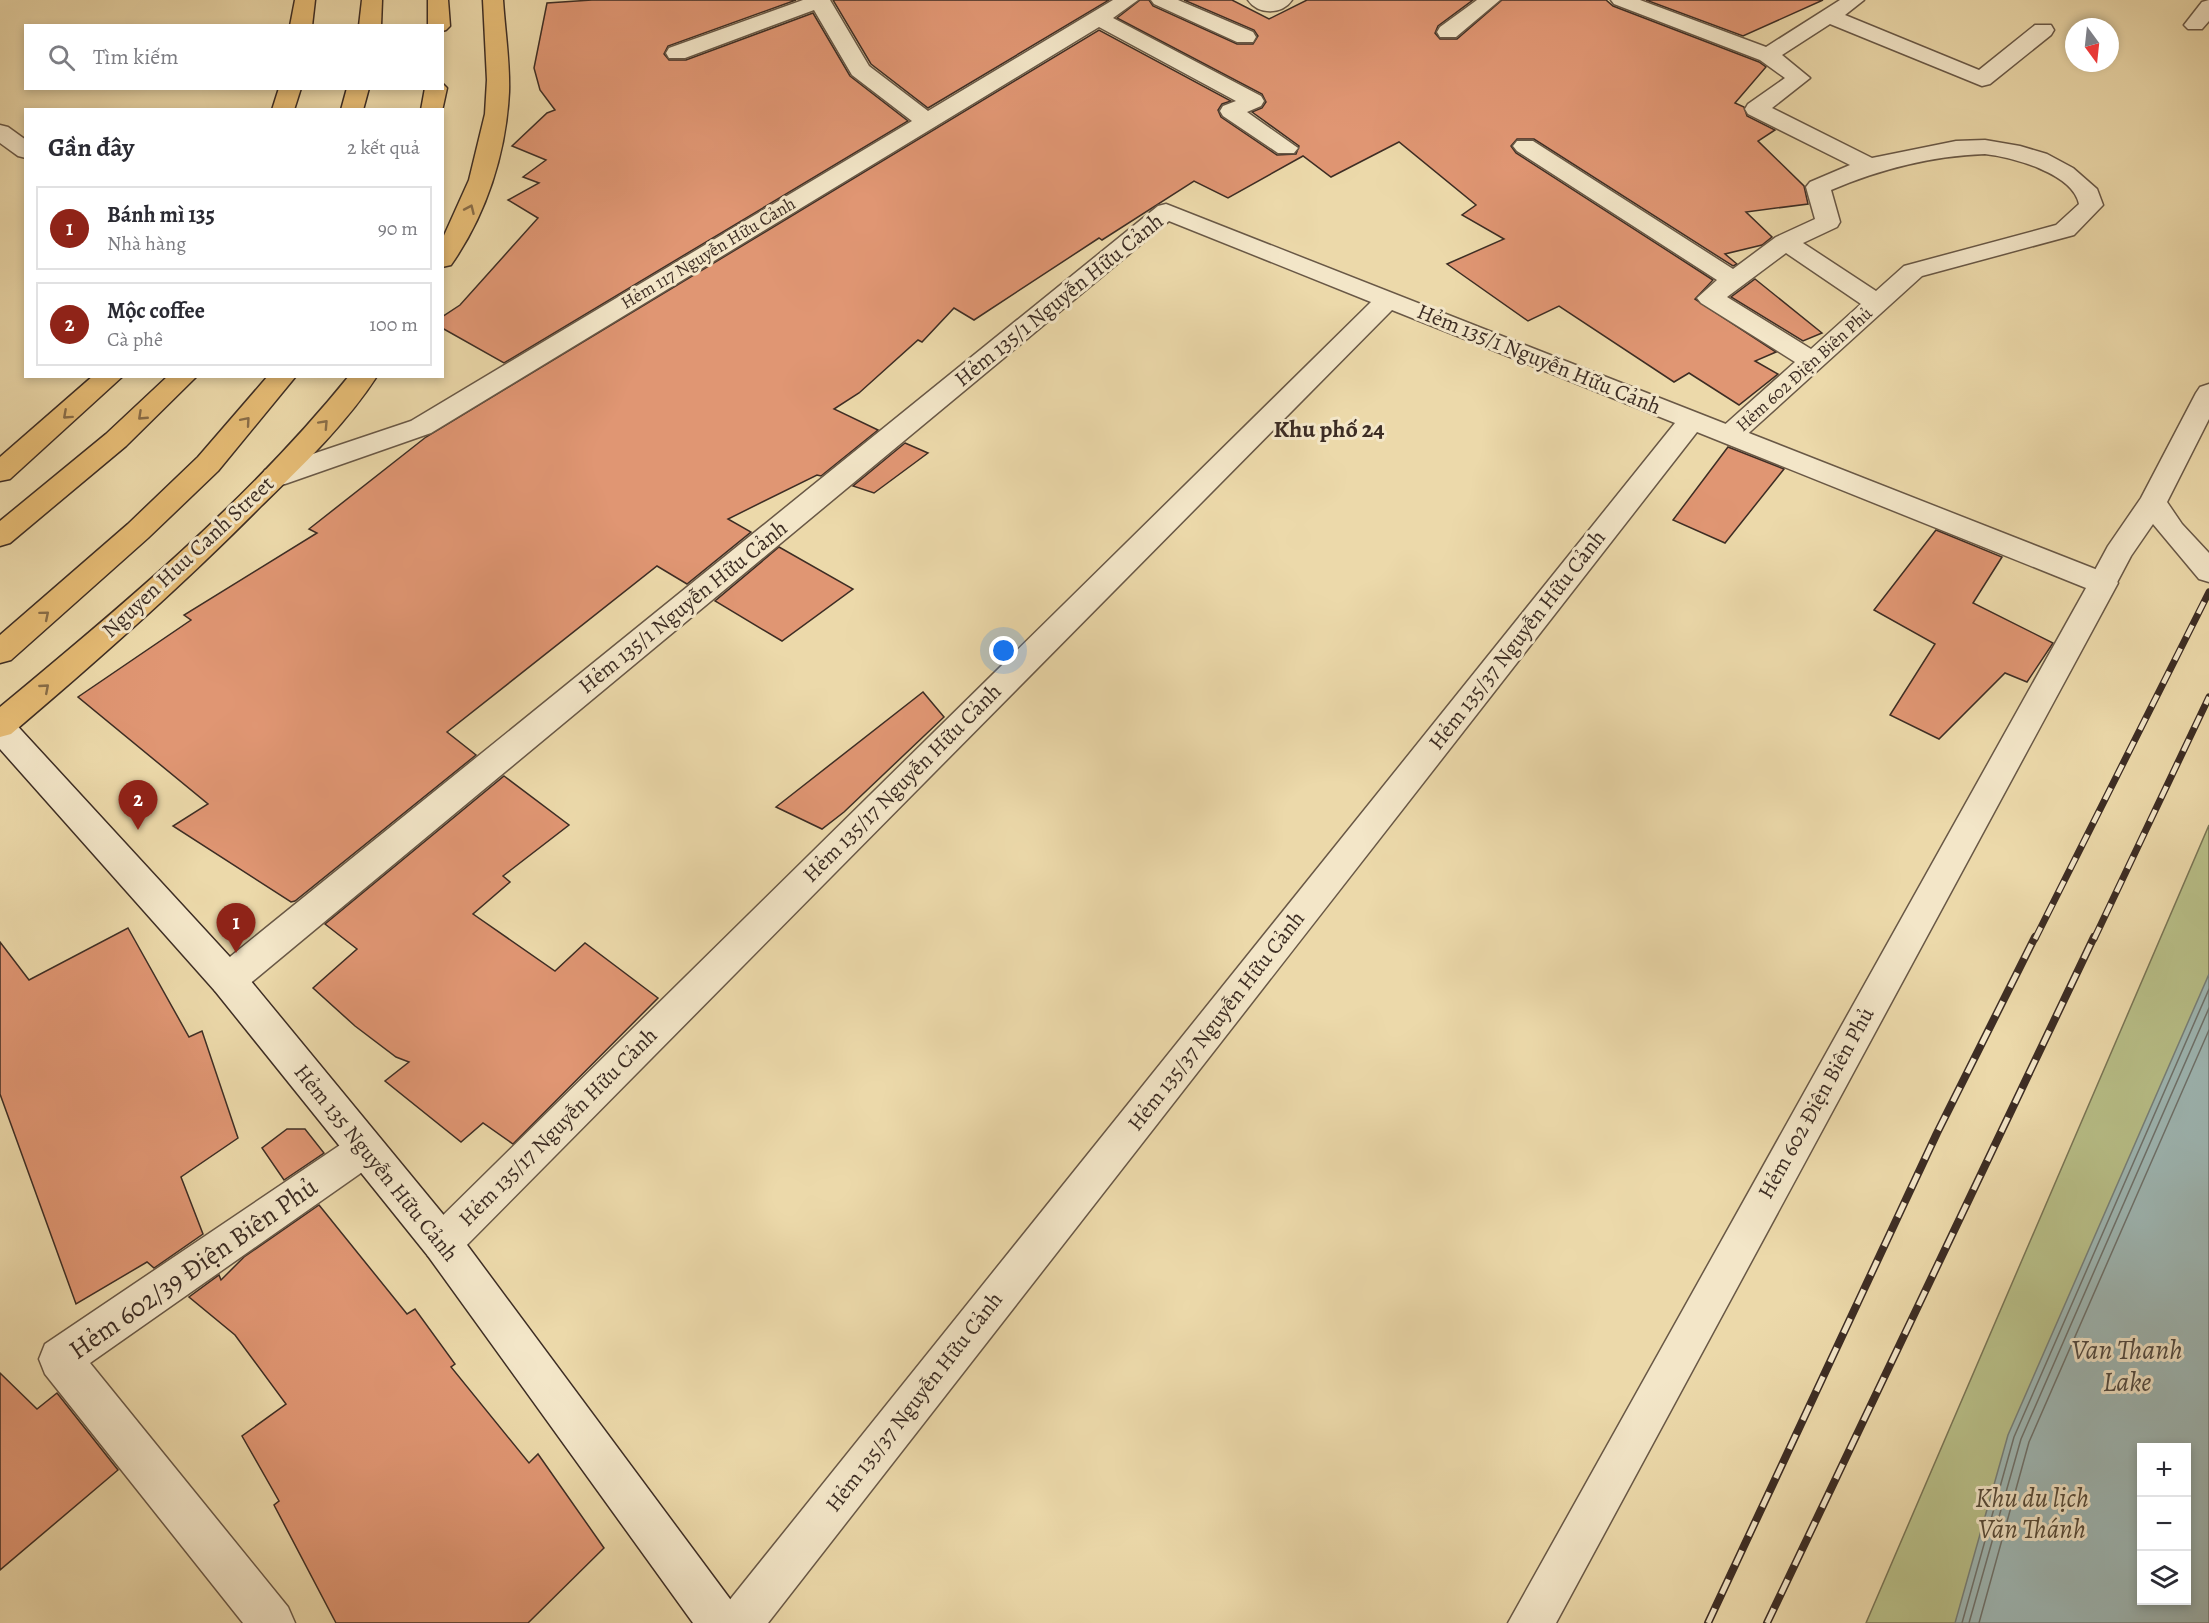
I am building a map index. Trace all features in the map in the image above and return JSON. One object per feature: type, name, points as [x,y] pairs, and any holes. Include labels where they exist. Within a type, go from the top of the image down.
[{"type":"main road","points":[[301,24],[305,0]]},
{"type":"main road","points":[[370,24],[372,0]]},
{"type":"main road","points":[[438,0],[439,24]]},
{"type":"main road","points":[[444,257],[455,242],[477,191],[492,137],[498,91],[493,0]]},
{"type":"main road","points":[[284,108],[289,90]]},
{"type":"main road","points":[[353,108],[357,90]]},
{"type":"main road","points":[[432,108],[436,90]]},
{"type":"main road","points":[[0,472],[108,378]]},
{"type":"main road","points":[[0,537],[116,440],[182,378]]},
{"type":"main road","points":[[0,652],[138,531],[208,464],[281,378]]},
{"type":"main road","name":"Nguyen Huu Canh Street","points":[[0,726],[144,602],[275,477],[336,412],[362,378]]},
{"type":"street","points":[[677,53],[820,0],[860,70],[927,121]]},
{"type":"street","name":"Hẻm 117 Nguyễn Hữu Cảnh","points":[[275,477],[421,427],[1128,0]]},
{"type":"street","points":[[1161,0],[1245,37]]},
{"type":"street","points":[[1258,0],[1274,6],[1282,0]]},
{"type":"street","points":[[1448,32],[1490,0]]},
{"type":"street","points":[[1768,55],[1854,0]]},
{"type":"street","points":[[1624,1],[1768,55],[1799,78],[1756,109],[1869,166]]},
{"type":"street","points":[[2195,25],[2209,6]]},
{"type":"street","points":[[1828,16],[1982,79],[2043,30]]},
{"type":"street","points":[[1098,18],[1252,101],[1231,111],[1286,148]]},
{"type":"street","points":[[0,132],[24,150]]},
{"type":"street","points":[[1524,146],[1734,280]]},
{"type":"street","name":"Hẻm 602 Điện Biên Phủ","points":[[1731,434],[1913,271],[2066,230],[2091,205],[2089,194],[2061,171],[2041,161],[2000,148],[1950,147],[1869,166],[1818,187],[1828,222],[1785,242]]},
{"type":"street","name":"Hẻm 135/1 Nguyễn Hữu Cảnh","points":[[228,980],[1166,211],[2103,583]]},
{"type":"street","points":[[1785,242],[1710,297],[1812,361]]},
{"type":"street","name":"Hẻm 602 Điện Biên Phủ","points":[[1785,242],[1877,303]]},
{"type":"street","name":"Hẻm 135/17 Nguyễn Hữu Cảnh","points":[[442,1243],[1388,299]]},
{"type":"street","name":"Hẻm 602 Điện Biên Phủ","points":[[1531,1623],[2118,553],[2153,502],[2209,393]]},
{"type":"street","name":"Hẻm 135/37 Nguyễn Hữu Cảnh","points":[[740,1623],[1692,420]]},
{"type":"street","points":[[2153,502],[2172,531],[2209,572]]},
{"type":"street","name":"Hẻm 135 Nguyễn Hữu Cảnh","points":[[0,726],[228,980],[442,1243],[720,1623]]},
{"type":"street","name":"Hẻm 602/39 Điện Biên Phủ","points":[[272,1623],[60,1359],[365,1149]]},
{"type":"green space","name":"Van Thanh Lake","points":[[2209,825],[2209,1623],[1866,1623]]},
{"type":"water","name":"Van Thanh Lake","points":[[2209,974],[2209,1623],[1955,1623],[2008,1435]]},
{"type":"building","points":[[592,0],[796,0],[668,46],[664,54],[669,60],[686,60],[813,13],[850,76],[908,121],[504,363],[444,329],[444,316],[460,305],[538,218],[508,200],[539,183],[523,177],[546,160],[512,146],[547,113],[555,110],[540,90],[534,68],[547,3]]},
{"type":"building","points":[[833,0],[1109,0],[928,108],[871,64]]},
{"type":"building","points":[[1140,0],[1149,0],[1153,6],[1237,44],[1253,44],[1258,36],[1254,30],[1184,0],[1232,0],[1269,19],[1307,0],[1473,0],[1438,26],[1435,33],[1440,39],[1457,39],[1502,0],[1606,0],[1613,6],[1759,62],[1766,67],[1735,103],[1744,107],[1747,116],[1775,130],[1758,141],[1804,186],[1808,204],[1746,212],[1772,237],[1762,245],[1725,254],[1737,264],[1733,266],[1534,139],[1517,139],[1511,146],[1516,153],[1713,280],[1695,299],[1776,352],[1755,361],[1778,374],[1739,405],[1689,373],[1674,382],[1559,306],[1528,321],[1447,264],[1504,239],[1462,215],[1476,205],[1399,142],[1331,177],[1303,156],[1228,198],[1194,181],[1102,240],[1099,238],[974,320],[954,308],[922,342],[918,340],[859,393],[834,409],[878,430],[821,476],[817,475],[728,519],[751,532],[687,584],[657,566],[447,732],[476,755],[295,901],[291,902],[173,826],[208,804],[78,697],[191,620],[184,615],[317,533],[309,529],[426,437],[1099,30],[1231,101],[1222,104],[1218,110],[1221,117],[1277,155],[1296,154],[1299,146],[1252,112],[1262,108],[1266,102],[1262,94],[1117,18]]},
{"type":"building","points":[[1646,0],[1823,0],[1743,36]]},
{"type":"building","points":[[1755,279],[1822,333],[1803,341],[1731,297]]},
{"type":"building","points":[[905,443],[928,453],[874,493],[853,486]]},
{"type":"building","points":[[1728,447],[1784,469],[1725,543],[1673,520]]},
{"type":"building","points":[[1936,530],[2002,557],[1973,603],[2053,643],[2027,682],[2005,673],[1939,739],[1890,715],[1935,644],[1874,610]]},
{"type":"building","points":[[779,547],[853,589],[782,641],[715,601]]},
{"type":"building","points":[[923,692],[944,717],[844,812],[822,829],[776,807]]},
{"type":"building","points":[[504,776],[569,825],[503,876],[510,882],[473,914],[555,971],[585,943],[658,998],[513,1144],[483,1123],[461,1142],[385,1081],[409,1062],[396,1057],[355,1026],[313,988],[357,949],[325,924]]},
{"type":"building","points":[[128,928],[189,1037],[202,1031],[238,1138],[181,1177],[203,1234],[154,1268],[147,1262],[76,1304],[0,1094],[0,942],[29,980]]},
{"type":"building","points":[[287,1129],[305,1129],[324,1153],[284,1180],[262,1148]]},
{"type":"building","points":[[319,1205],[407,1314],[415,1309],[455,1364],[451,1367],[529,1463],[538,1454],[604,1548],[528,1623],[336,1623],[274,1505],[279,1501],[242,1436],[286,1404],[235,1335],[189,1297],[219,1275],[221,1280],[244,1257]]},
{"type":"building","points":[[0,1373],[37,1409],[57,1393],[118,1470],[0,1570]]},
{"type":"railway","points":[[2035,939],[2209,592]]},
{"type":"railway","points":[[2094,939],[2209,697]]},
{"type":"railway","points":[[1708,1623],[1937,1133],[2035,937]]},
{"type":"railway","points":[[1767,1623],[2094,937]]},
{"type":"place","name":"Mộc coffee","points":[[138,830]]},
{"type":"place","name":"Bánh mì 135","points":[[236,953]]},
{"type":"district","name":"Khu phố 24","points":[[1329,429]]},
{"type":"park label","name":"Khu du lịch Văn Thánh","points":[[2032,1514]]}]
